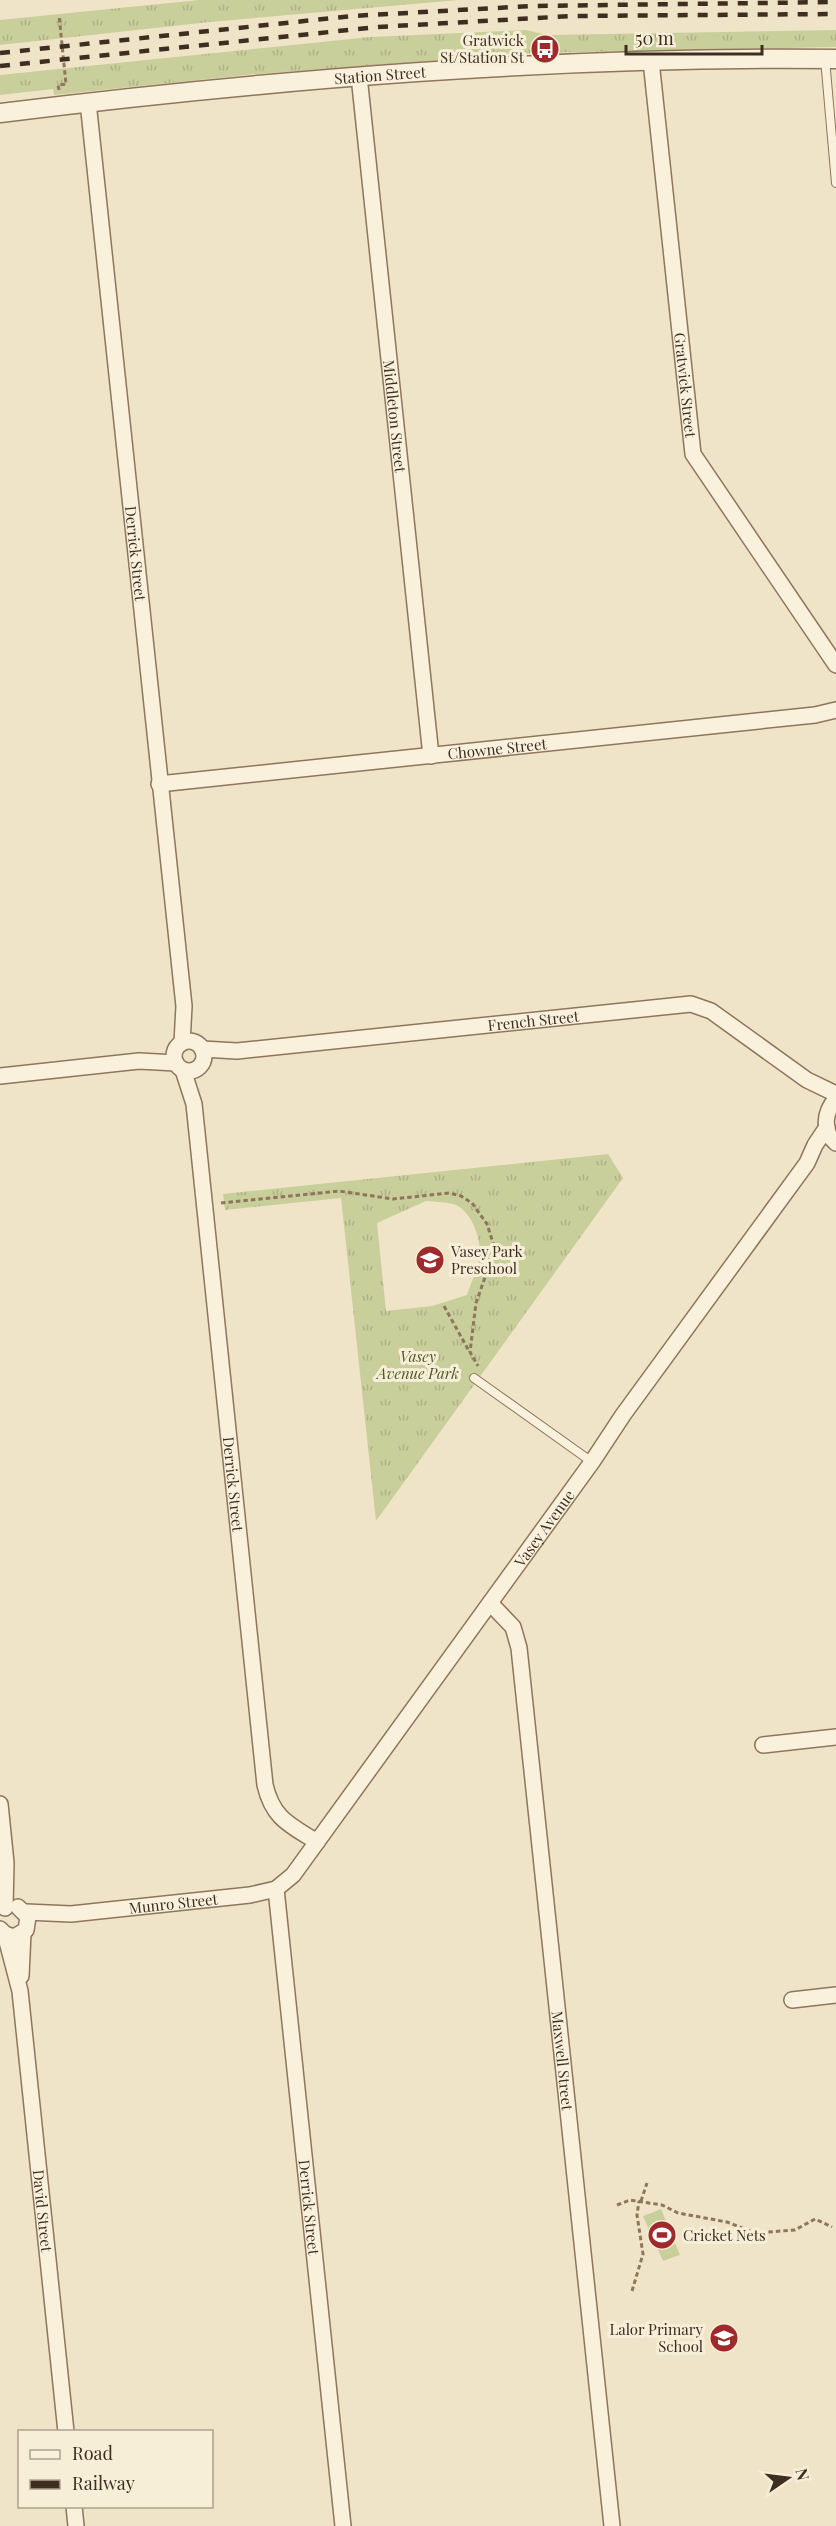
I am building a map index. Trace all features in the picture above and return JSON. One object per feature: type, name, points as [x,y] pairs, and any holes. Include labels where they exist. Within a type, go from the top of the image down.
[{"type":"street","name":"Station Street","points":[[0,112],[359,76],[494,66],[831,58]]},
{"type":"street","name":"Gratwick Street","points":[[651,61],[693,454],[836,665]]},
{"type":"street","name":"Middleton Street","points":[[359,76],[431,756]]},
{"type":"street","name":"Derrick Street","points":[[88,102],[265,1785],[272,1807],[279,1816],[317,1842]]},
{"type":"street","name":"Chowne Street","points":[[159,784],[803,717],[836,710]]},
{"type":"street","name":"French Street","points":[[0,1076],[691,1004],[711,1011],[807,1080],[836,1094]]},
{"type":"street","name":"French Street","points":[[807,1080],[835,1142]]},
{"type":"street","name":"Vasey Avenue","points":[[276,1889],[293,1875],[807,1163],[836,1100]]},
{"type":"street","name":"Vasey Avenue","points":[[807,1163],[835,1142]]},
{"type":"street","name":"Maxwell Street","points":[[490,1603],[513,1627],[519,1648],[612,2526]]},
{"type":"street","points":[[763,1745],[836,1737]]},
{"type":"street","name":"David Street","points":[[0,1804],[6,1863],[17,1917],[20,1991],[66,2430]]},
{"type":"street","name":"Derrick Street","points":[[276,1889],[343,2526]]},
{"type":"street","name":"Munro Street","points":[[1,1931],[14,1937],[17,1917],[71,1914],[250,1895],[276,1889]]},
{"type":"street","name":"David Street","points":[[1,1931],[20,1991]]},
{"type":"street","points":[[792,2000],[836,1995]]},
{"type":"street","points":[[74,2508],[76,2526]]},
{"type":"lane","points":[[831,58],[836,183]]},
{"type":"lane","points":[[474,1378],[592,1462]]},
{"type":"path","points":[[204,1205],[339,1191],[377,1198],[404,1198],[436,1193],[461,1196],[481,1214],[493,1237],[495,1249],[476,1303],[470,1352]]},
{"type":"path","points":[[444,1306],[463,1335],[476,1365],[484,1371]]},
{"type":"path","points":[[632,2291],[643,2254],[637,2215],[647,2183]]},
{"type":"path","points":[[617,2205],[630,2200],[662,2205],[669,2210],[728,2222],[754,2233],[795,2230],[815,2220],[832,2227]]},
{"type":"green space","points":[[199,0],[459,0],[210,22],[0,45],[0,20]]},
{"type":"green space","points":[[526,30],[547,35],[836,30],[836,47],[534,53],[257,74],[54,95],[53,89],[0,95],[0,75],[370,37]]},
{"type":"green space","name":"Vasey Avenue Park","points":[[608,1154],[623,1178],[376,1521],[341,1198],[225,1210],[223,1194]],"holes":[[[426,1201],[453,1204],[465,1212],[474,1225],[480,1255],[467,1295],[432,1306],[386,1311],[377,1223]]]},
{"type":"green space","name":"Cricket Nets","points":[[661,2209],[680,2255],[663,2261],[643,2216]]},
{"type":"railway","points":[[0,53],[352,16],[532,6],[836,2]]},
{"type":"railway","points":[[0,66],[378,27],[572,16],[836,14]]},
{"type":"place","name":"Gratwick St/Station St","points":[[545,49]]},
{"type":"place","name":"Vasey Park Preschool","points":[[430,1260]]},
{"type":"place","name":"Cricket Nets","points":[[662,2235]]},
{"type":"place","name":"Lalor Primary School","points":[[724,2338]]}]
